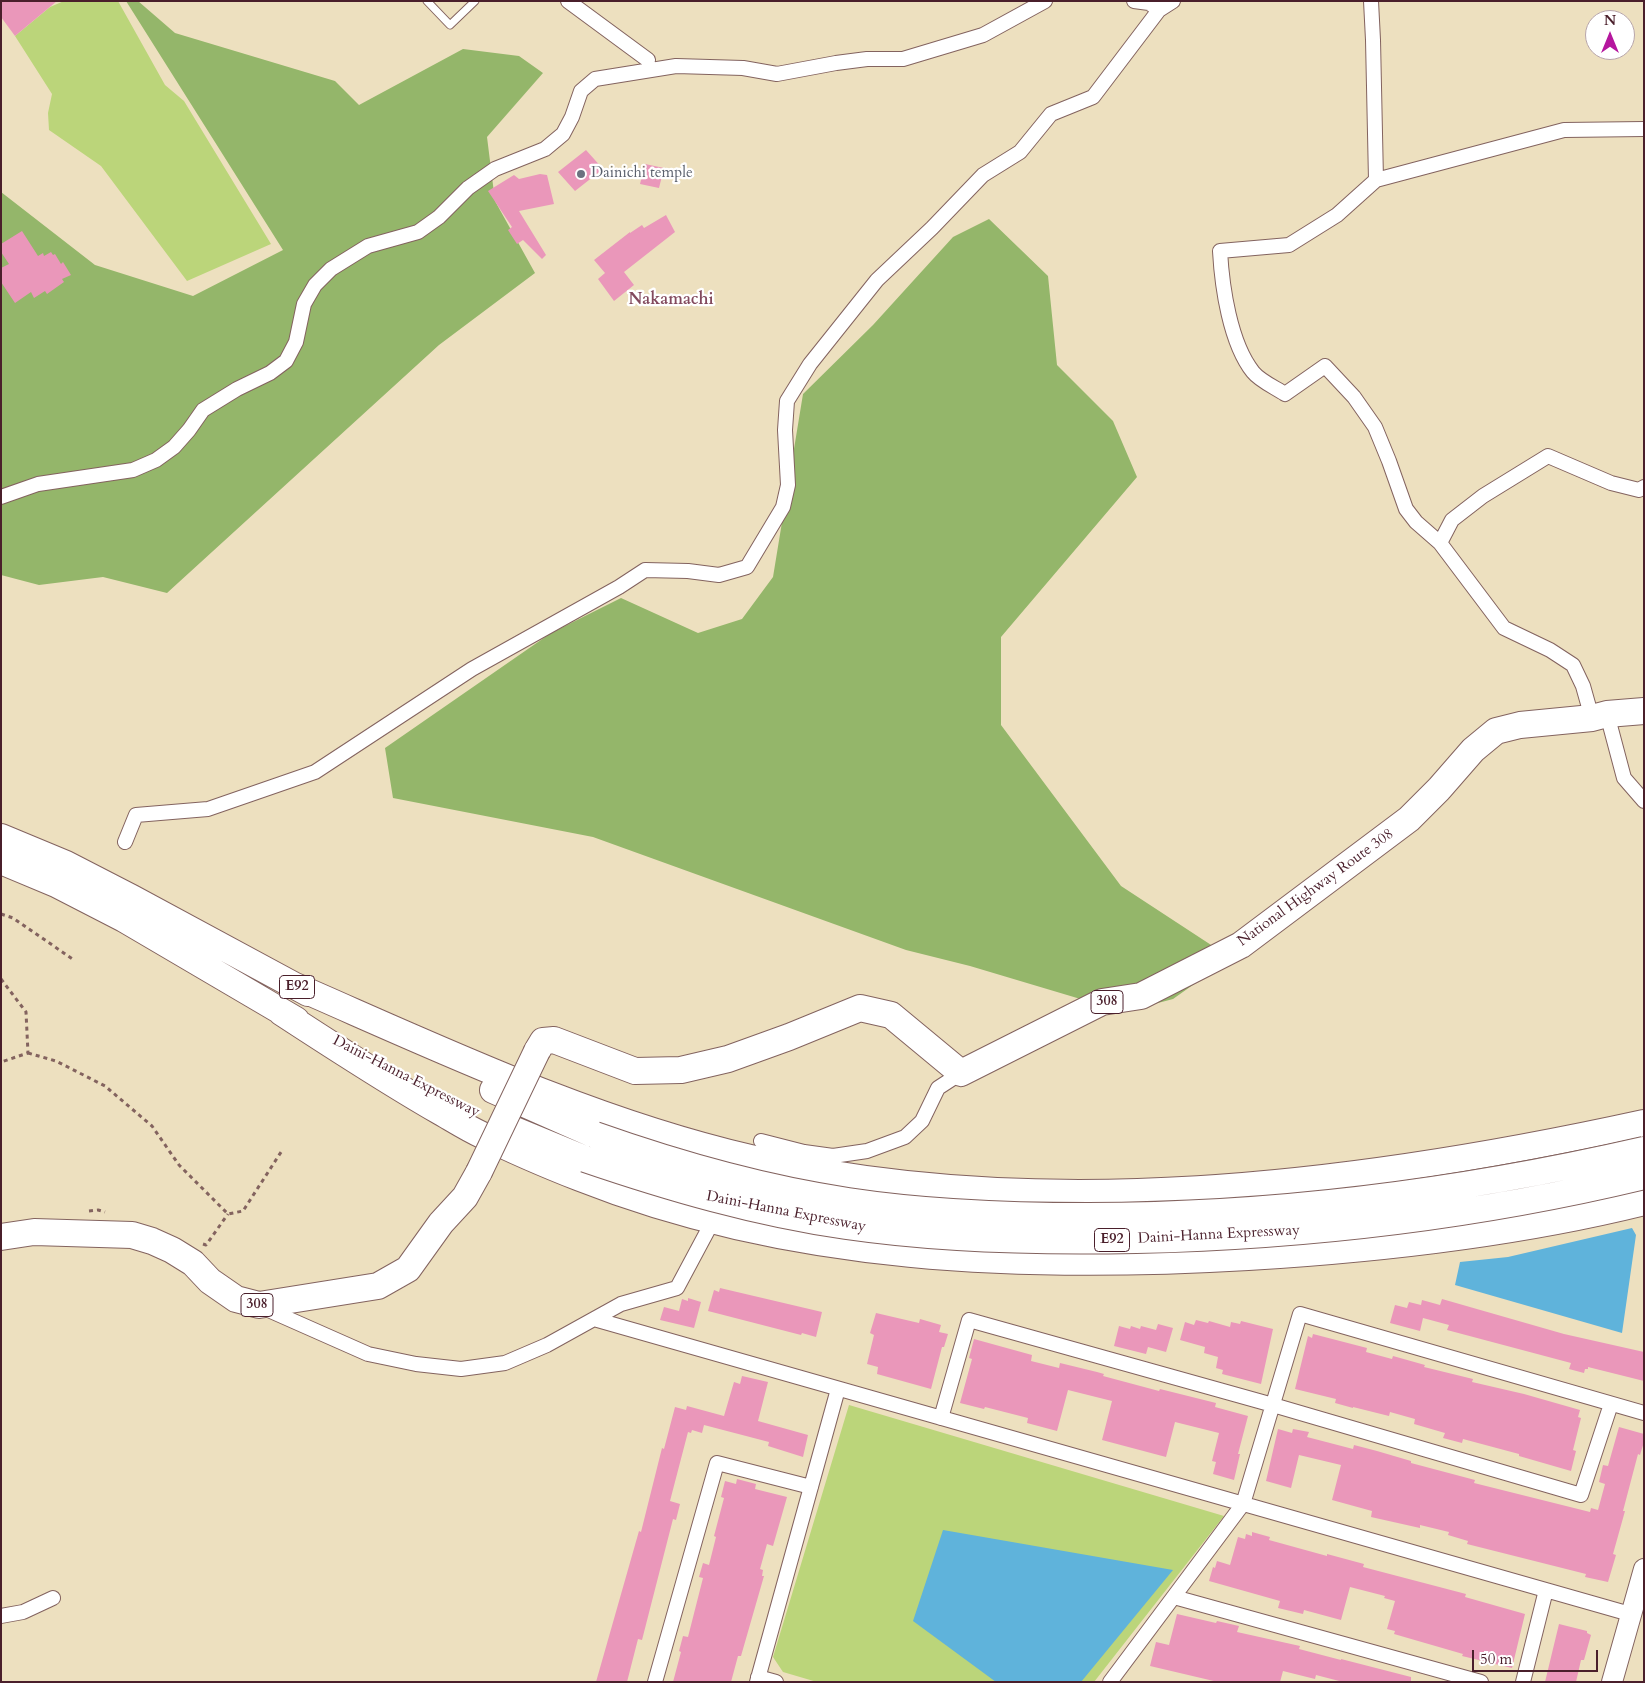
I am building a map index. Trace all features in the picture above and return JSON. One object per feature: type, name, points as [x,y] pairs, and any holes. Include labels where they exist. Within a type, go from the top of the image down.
[{"type":"highway","name":"National Highway Route 308","points":[[960,1073],[1102,1002],[1141,996],[1241,945],[1409,819],[1474,750],[1496,730],[1520,725],[1644,711]]},
{"type":"highway","name":"Daini-Hanna Expressway","points":[[1,837],[75,868],[404,1046],[490,1089],[595,1135],[697,1168],[796,1192],[900,1208],[951,1212],[1054,1216],[1187,1214],[1305,1206],[1406,1195],[1511,1178],[1644,1150]]},
{"type":"highway","name":"Daini-Hanna Expressway","points":[[1,861],[56,884],[124,919],[281,1012],[390,1071],[488,1119],[585,1159],[688,1192],[790,1216],[898,1233],[952,1237],[1055,1241],[1207,1238],[1257,1235],[1409,1219],[1514,1202],[1644,1176]]},
{"type":"highway","points":[[293,985],[495,1073],[654,1131],[751,1158],[804,1169],[902,1184],[1003,1191],[1105,1192],[1305,1181],[1409,1168],[1509,1151],[1644,1123]]},
{"type":"highway","name":"308","points":[[1,1237],[34,1232],[132,1235],[172,1250],[193,1263],[210,1281],[236,1299],[259,1305],[378,1286],[408,1268],[441,1223],[465,1197],[543,1041],[554,1040],[635,1071],[681,1070],[728,1059],[860,1008],[891,1015],[960,1073]]},
{"type":"highway","points":[[281,1012],[404,1091],[481,1134],[580,1178],[692,1215],[788,1237],[842,1246],[932,1256],[1012,1260],[1105,1262],[1217,1259],[1308,1254],[1423,1241],[1520,1228],[1644,1202]]},
{"type":"street","points":[[568,1],[648,60]]},
{"type":"street","points":[[1,497],[38,484],[133,470],[156,460],[174,446],[204,410],[237,389],[270,373],[286,361],[296,342],[304,304],[315,285],[331,269],[368,246],[418,232],[439,217],[468,188],[494,169],[545,149],[563,134],[572,117],[581,91],[595,79],[676,66],[744,68],[777,74],[867,59],[903,59],[983,35],[1045,1]]},
{"type":"street","points":[[1134,1],[1149,3],[1159,10]]},
{"type":"street","points":[[125,842],[136,815],[208,809],[315,772],[472,669],[619,587],[645,570],[688,571],[719,575],[747,567],[782,507],[788,485],[785,430],[787,401],[810,364],[877,280],[932,228],[983,174],[1020,152],[1051,114],[1093,97],[1159,10],[1173,1]]},
{"type":"street","points":[[1371,1],[1376,180]]},
{"type":"street","points":[[1644,129],[1564,130],[1376,180],[1337,215],[1289,245],[1220,251],[1221,274],[1230,322],[1242,353],[1254,373],[1285,394],[1325,366],[1354,397],[1375,428],[1389,460],[1406,509],[1416,522],[1440,543],[1504,628],[1550,650],[1573,665],[1599,716],[1624,778],[1644,801]]},
{"type":"street","points":[[1440,543],[1452,520],[1483,496],[1548,456],[1611,483],[1640,490],[1644,487]]},
{"type":"street","points":[[761,1141],[804,1152],[833,1156],[867,1151],[905,1137],[922,1121],[938,1088],[960,1073]]},
{"type":"street","points":[[259,1305],[368,1354],[416,1364],[461,1369],[505,1363],[547,1345],[621,1304],[677,1288],[708,1230]]},
{"type":"street","points":[[1116,1680],[1174,1597],[1243,1504],[1300,1314],[1644,1414]]},
{"type":"street","points":[[594,1320],[1630,1614]]},
{"type":"street","points":[[941,1418],[969,1320],[1273,1405],[1582,1495],[1611,1404]]},
{"type":"street","points":[[776,1682],[757,1679],[838,1389]]},
{"type":"street","points":[[655,1682],[717,1463],[810,1487]]},
{"type":"street","points":[[1612,1682],[1644,1569]]},
{"type":"street","points":[[1523,1682],[1546,1590]]},
{"type":"street","points":[[1174,1597],[1447,1677],[1481,1682]]},
{"type":"street","points":[[1,1616],[23,1612],[54,1598]]},
{"type":"lane","points":[[427,1],[450,25],[475,1]]},
{"type":"path","points":[[1,914],[14,918],[74,960]]},
{"type":"path","points":[[1,979],[26,1012],[28,1053]]},
{"type":"path","points":[[1,1062],[28,1053],[56,1061],[104,1086],[152,1126],[179,1165],[228,1214],[243,1211],[282,1149]]},
{"type":"green space","points":[[64,1],[118,1],[165,85],[184,101],[271,244],[187,281],[101,166],[49,130],[48,113],[52,94],[15,36],[50,7]]},
{"type":"green space","points":[[126,1],[138,1],[175,33],[335,81],[359,105],[463,49],[519,56],[543,73],[487,137],[495,201],[535,273],[439,345],[167,593],[103,577],[39,585],[1,575],[1,192],[95,265],[193,296],[283,250]]},
{"type":"green space","points":[[989,219],[1048,276],[1057,365],[1113,421],[1137,477],[1001,637],[1001,725],[1121,886],[1231,958],[1173,999],[1124,1012],[970,966],[906,950],[593,837],[393,798],[385,748],[551,633],[621,598],[698,633],[742,619],[773,577],[803,394],[873,325],[953,237]]},
{"type":"green space","points":[[849,1405],[1224,1516],[1094,1682],[817,1682],[783,1672],[773,1657]]},
{"type":"water","points":[[1632,1228],[1636,1235],[1622,1333],[1455,1285],[1460,1262],[1508,1257]]},
{"type":"water","points":[[943,1530],[1173,1570],[1081,1682],[996,1682],[913,1621]]},
{"type":"building","points":[[1,1],[57,1],[15,36],[1,17]]},
{"type":"building","points":[[586,150],[603,169],[575,191],[558,172]]},
{"type":"building","points":[[645,164],[664,168],[659,188],[640,184]]},
{"type":"building","points":[[540,174],[547,175],[554,204],[519,211],[546,255],[542,259],[523,240],[517,244],[508,230],[512,227],[488,191],[514,175],[519,179]]},
{"type":"building","points":[[666,215],[675,232],[624,272],[634,285],[614,301],[598,279],[605,273],[594,260],[630,232],[642,225],[644,228]]},
{"type":"building","points":[[22,231],[38,256],[43,253],[44,256],[51,252],[53,255],[55,254],[61,264],[63,262],[71,275],[62,279],[64,282],[47,294],[45,291],[34,298],[31,292],[15,303],[1,282],[1,268],[9,264],[1,252],[1,244]]},
{"type":"building","points":[[720,1288],[822,1312],[816,1337],[802,1333],[801,1335],[708,1311],[714,1290],[719,1292]]},
{"type":"building","points":[[688,1298],[701,1302],[694,1328],[660,1320],[664,1307],[679,1311],[682,1299],[688,1301]]},
{"type":"building","points":[[1442,1299],[1564,1334],[1644,1352],[1644,1381],[1588,1367],[1584,1373],[1569,1369],[1571,1363],[1447,1330],[1449,1325],[1423,1318],[1420,1331],[1390,1323],[1395,1305],[1407,1308],[1409,1302],[1421,1305],[1422,1300],[1440,1305]]},
{"type":"building","points":[[876,1313],[919,1323],[920,1319],[941,1325],[939,1332],[948,1334],[944,1347],[942,1347],[931,1389],[877,1374],[878,1367],[867,1364],[874,1335],[870,1333]]},
{"type":"building","points":[[1196,1320],[1208,1323],[1209,1321],[1230,1327],[1231,1322],[1240,1324],[1241,1321],[1273,1329],[1261,1384],[1222,1374],[1223,1370],[1216,1368],[1218,1357],[1204,1353],[1205,1347],[1180,1340],[1185,1322],[1194,1325]]},
{"type":"building","points":[[1158,1324],[1173,1328],[1166,1352],[1148,1347],[1146,1354],[1114,1346],[1119,1326],[1130,1329],[1131,1326],[1140,1329],[1141,1326],[1156,1330]]},
{"type":"building","points":[[1313,1334],[1367,1348],[1366,1352],[1392,1359],[1393,1356],[1425,1365],[1424,1367],[1473,1379],[1472,1382],[1580,1410],[1578,1417],[1581,1418],[1573,1450],[1576,1451],[1571,1471],[1519,1456],[1519,1454],[1463,1439],[1462,1443],[1443,1438],[1445,1433],[1414,1424],[1415,1419],[1390,1412],[1389,1416],[1353,1408],[1335,1403],[1336,1399],[1295,1389],[1308,1336],[1312,1338]]},
{"type":"building","points":[[974,1339],[1032,1355],[1031,1361],[1059,1368],[1060,1363],[1097,1372],[1104,1374],[1103,1376],[1159,1391],[1160,1389],[1216,1403],[1215,1407],[1248,1416],[1238,1454],[1240,1454],[1234,1480],[1213,1474],[1216,1462],[1212,1461],[1219,1433],[1175,1422],[1166,1457],[1102,1440],[1112,1401],[1068,1390],[1057,1431],[1027,1423],[1028,1418],[960,1403],[972,1359],[969,1358]]},
{"type":"building","points":[[742,1376],[768,1382],[758,1421],[808,1435],[803,1457],[768,1446],[769,1442],[704,1425],[702,1433],[692,1430],[691,1433],[688,1432],[670,1501],[680,1504],[676,1520],[673,1519],[642,1640],[638,1639],[627,1682],[596,1682],[639,1531],[641,1532],[662,1448],[664,1449],[675,1407],[686,1410],[687,1406],[724,1416],[734,1382],[740,1384]]},
{"type":"building","points":[[1619,1427],[1644,1434],[1644,1442],[1640,1455],[1638,1454],[1623,1511],[1625,1511],[1613,1554],[1616,1555],[1608,1582],[1585,1577],[1586,1574],[1467,1544],[1468,1541],[1448,1535],[1449,1532],[1420,1525],[1420,1528],[1371,1517],[1372,1511],[1332,1500],[1341,1465],[1299,1455],[1291,1488],[1266,1481],[1278,1429],[1292,1433],[1293,1429],[1309,1432],[1307,1437],[1353,1449],[1354,1445],[1377,1451],[1411,1461],[1411,1463],[1475,1480],[1474,1483],[1590,1512],[1591,1508],[1598,1510],[1605,1484],[1599,1482],[1603,1465],[1608,1466]]},
{"type":"building","points":[[737,1479],[756,1484],[755,1489],[787,1497],[773,1546],[767,1544],[760,1569],[763,1570],[762,1576],[764,1576],[741,1656],[738,1656],[731,1682],[673,1682],[683,1636],[688,1637],[703,1578],[699,1577],[703,1563],[709,1565],[724,1498],[721,1497],[725,1481],[736,1484]]},
{"type":"building","points":[[1252,1532],[1270,1537],[1269,1540],[1364,1564],[1363,1567],[1466,1594],[1465,1597],[1525,1614],[1512,1668],[1462,1656],[1463,1654],[1394,1634],[1395,1631],[1387,1629],[1395,1601],[1384,1598],[1385,1596],[1350,1587],[1341,1620],[1304,1610],[1303,1614],[1278,1608],[1280,1601],[1209,1581],[1217,1561],[1230,1565],[1238,1537],[1245,1539],[1246,1534],[1252,1536]]},
{"type":"building","points":[[1177,1614],[1239,1626],[1237,1632],[1300,1646],[1299,1649],[1411,1677],[1411,1682],[1343,1682],[1316,1675],[1315,1679],[1283,1671],[1280,1682],[1218,1682],[1150,1666],[1156,1642],[1169,1645]]},
{"type":"building","points":[[1559,1624],[1587,1631],[1591,1635],[1584,1660],[1581,1660],[1576,1682],[1545,1682]]},
{"type":"place","name":"Dainichi temple","points":[[581,174]]},
{"type":"district","name":"Nakamachi","points":[[671,300]]}]
